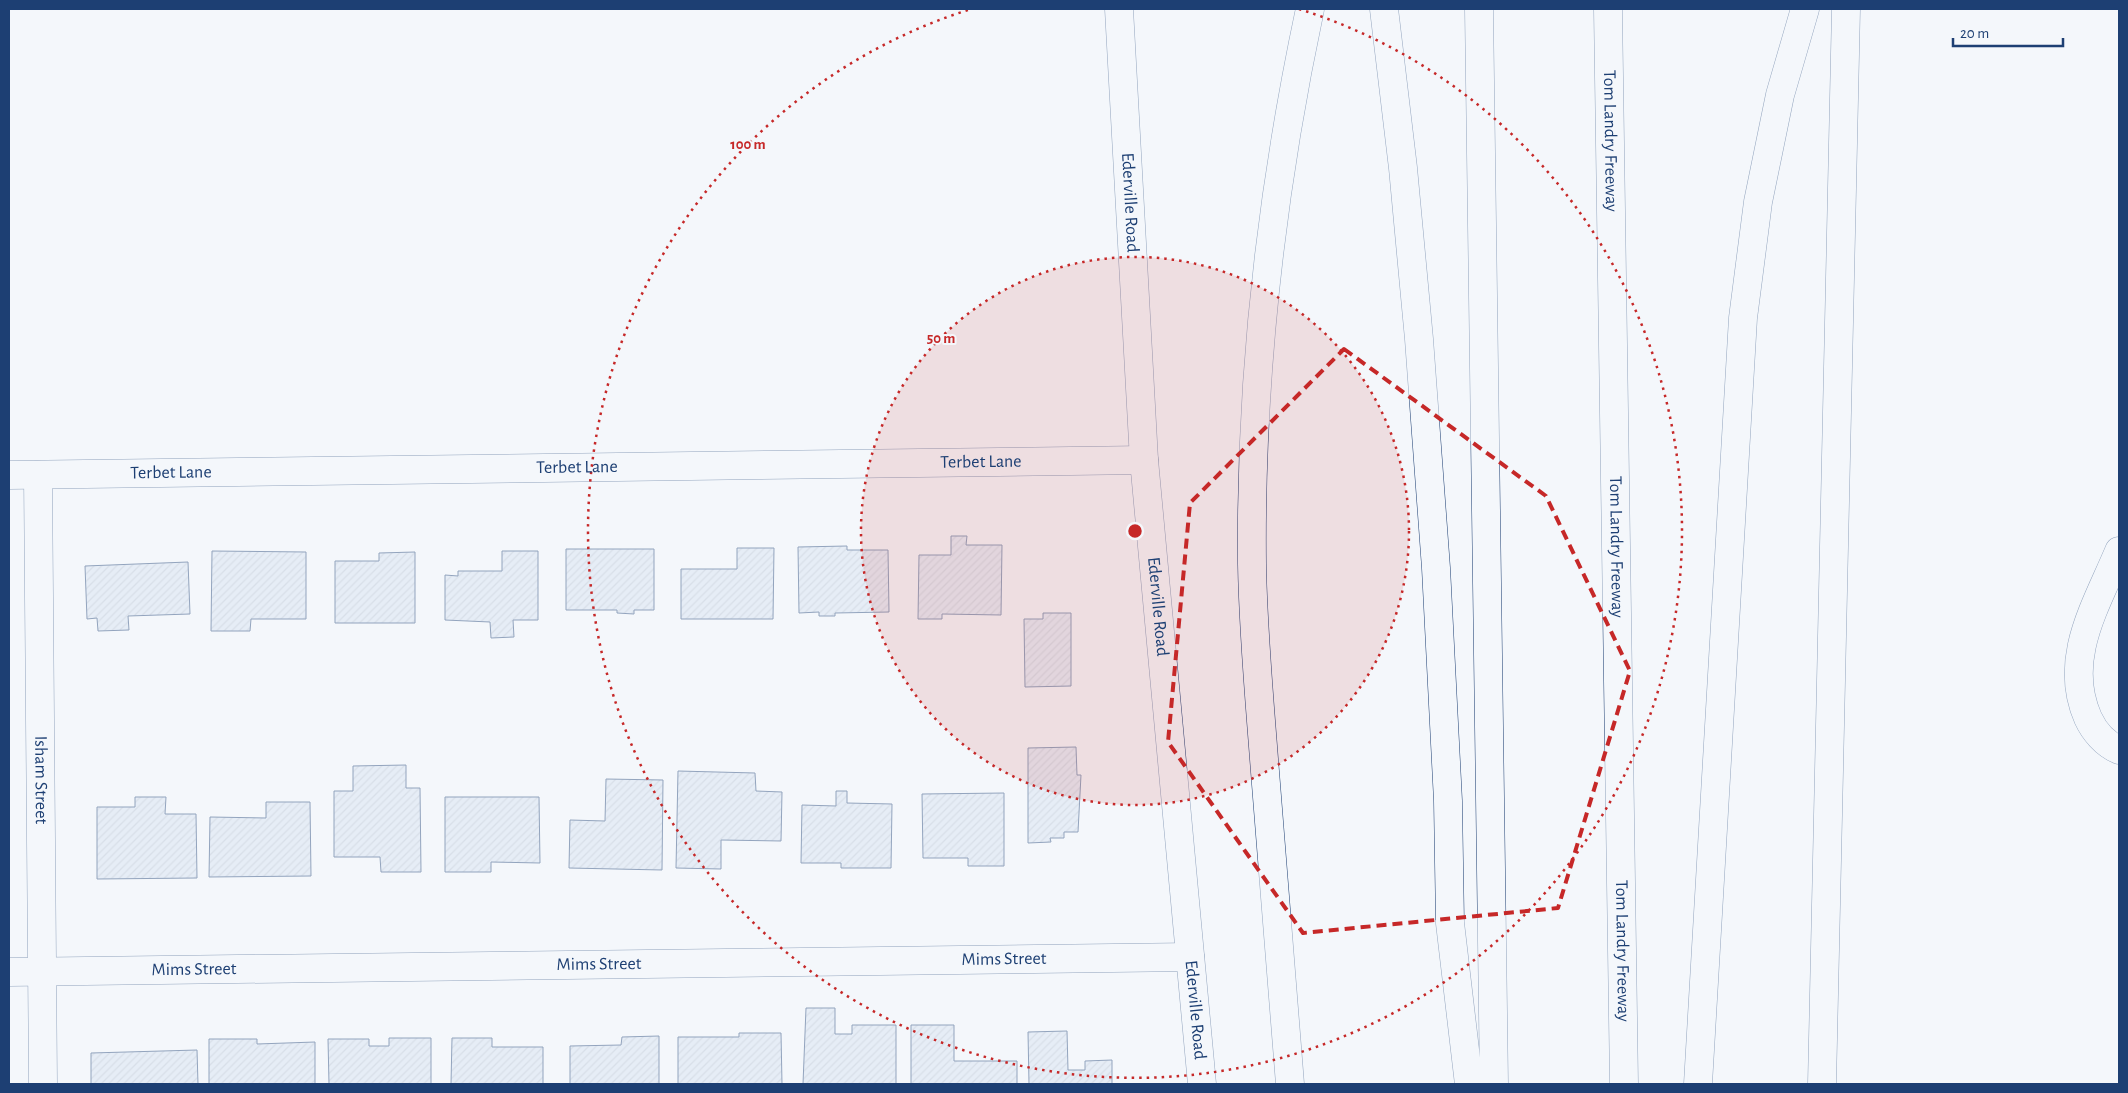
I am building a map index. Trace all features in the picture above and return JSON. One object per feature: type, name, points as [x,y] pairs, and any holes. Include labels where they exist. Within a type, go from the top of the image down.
[{"type":"main road","name":"Ederville Road","points":[[1119,9],[1144,460],[1202,1084]]},
{"type":"main road","points":[[1290,1084],[1258,672],[1252,566],[1253,462],[1260,330],[1274,208],[1294,83],[1310,9]]},
{"type":"main road","points":[[1384,9],[1403,168],[1420,348],[1436,568],[1448,801],[1450,923],[1469,1084]]},
{"type":"main road","points":[[1479,9],[1494,1084]]},
{"type":"main road","name":"Tom Landry Freeway","points":[[1608,9],[1624,1084]]},
{"type":"main road","points":[[1698,1084],[1734,439],[1743,318],[1758,202],[1780,95],[1805,9]]},
{"type":"main road","points":[[1822,1084],[1846,9]]},
{"type":"main road","name":"Terbet Lane","points":[[9,475],[1144,460]]},
{"type":"main road","name":"Isham Street","points":[[38,475],[43,1084]]},
{"type":"main road","points":[[2119,551],[2084,634],[2077,668],[2082,703],[2094,730],[2119,750]]},
{"type":"main road","name":"Mims Street","points":[[9,972],[1190,957]]},
{"type":"highlighted area","points":[[1344,349],[1546,496],[1630,671],[1558,908],[1303,933],[1168,742],[1190,503]]},
{"type":"building","points":[[951,536],[967,536],[966,545],[1002,545],[1001,615],[942,614],[942,619],[918,619],[919,555],[951,555]]},
{"type":"building","points":[[847,546],[847,550],[888,550],[889,612],[835,613],[835,616],[819,616],[819,612],[799,613],[798,547]]},
{"type":"building","points":[[737,548],[774,548],[773,619],[681,619],[681,569],[737,569]]},
{"type":"building","points":[[566,549],[654,549],[654,610],[634,610],[634,614],[617,613],[617,610],[566,610]]},
{"type":"building","points":[[212,551],[306,552],[306,619],[251,619],[250,631],[211,631]]},
{"type":"building","points":[[502,551],[538,551],[538,620],[513,620],[514,637],[491,638],[490,622],[445,620],[445,575],[458,576],[458,571],[502,571]]},
{"type":"building","points":[[415,552],[415,623],[335,623],[335,561],[379,561],[379,553]]},
{"type":"building","points":[[188,562],[190,614],[128,616],[129,630],[98,631],[97,618],[87,619],[85,566]]},
{"type":"building","points":[[1043,613],[1071,613],[1071,686],[1025,687],[1024,619],[1043,619]]},
{"type":"building","points":[[1076,747],[1077,775],[1081,775],[1078,832],[1064,832],[1064,838],[1050,838],[1051,842],[1028,843],[1028,748]]},
{"type":"building","points":[[406,765],[406,788],[420,788],[421,872],[381,872],[380,857],[334,857],[334,791],[353,791],[353,766]]},
{"type":"building","points":[[678,771],[755,773],[756,791],[782,792],[781,841],[721,840],[721,869],[676,868]]},
{"type":"building","points":[[606,779],[663,780],[662,870],[569,868],[570,820],[605,821]]},
{"type":"building","points":[[836,791],[847,791],[847,803],[892,804],[891,868],[841,868],[841,863],[801,863],[802,805],[836,806]]},
{"type":"building","points":[[1004,793],[1004,866],[968,866],[968,858],[923,858],[922,794]]},
{"type":"building","points":[[135,797],[166,797],[165,814],[196,814],[197,878],[97,879],[97,807],[135,807]]},
{"type":"building","points":[[445,797],[539,797],[540,863],[491,862],[491,872],[445,872]]},
{"type":"building","points":[[266,802],[310,802],[311,876],[209,877],[210,817],[266,818]]},
{"type":"building","points":[[806,1008],[835,1008],[835,1034],[852,1034],[852,1025],[896,1025],[896,1084],[803,1084]]},
{"type":"building","points":[[911,1025],[954,1025],[954,1061],[1017,1061],[1017,1084],[911,1084]]},
{"type":"building","points":[[1067,1031],[1068,1070],[1085,1070],[1085,1061],[1112,1060],[1112,1084],[1029,1084],[1028,1032]]},
{"type":"building","points":[[739,1033],[781,1033],[782,1084],[678,1084],[678,1037],[739,1037]]},
{"type":"building","points":[[659,1036],[659,1084],[570,1084],[570,1046],[621,1045],[622,1037]]},
{"type":"building","points":[[389,1038],[431,1038],[431,1084],[329,1084],[328,1039],[369,1039],[369,1046],[389,1046]]},
{"type":"building","points":[[452,1038],[492,1038],[492,1047],[543,1047],[543,1084],[451,1084]]},
{"type":"building","points":[[209,1039],[257,1039],[257,1044],[315,1042],[315,1084],[209,1084]]},
{"type":"building","points":[[197,1050],[198,1084],[91,1084],[91,1053]]}]
